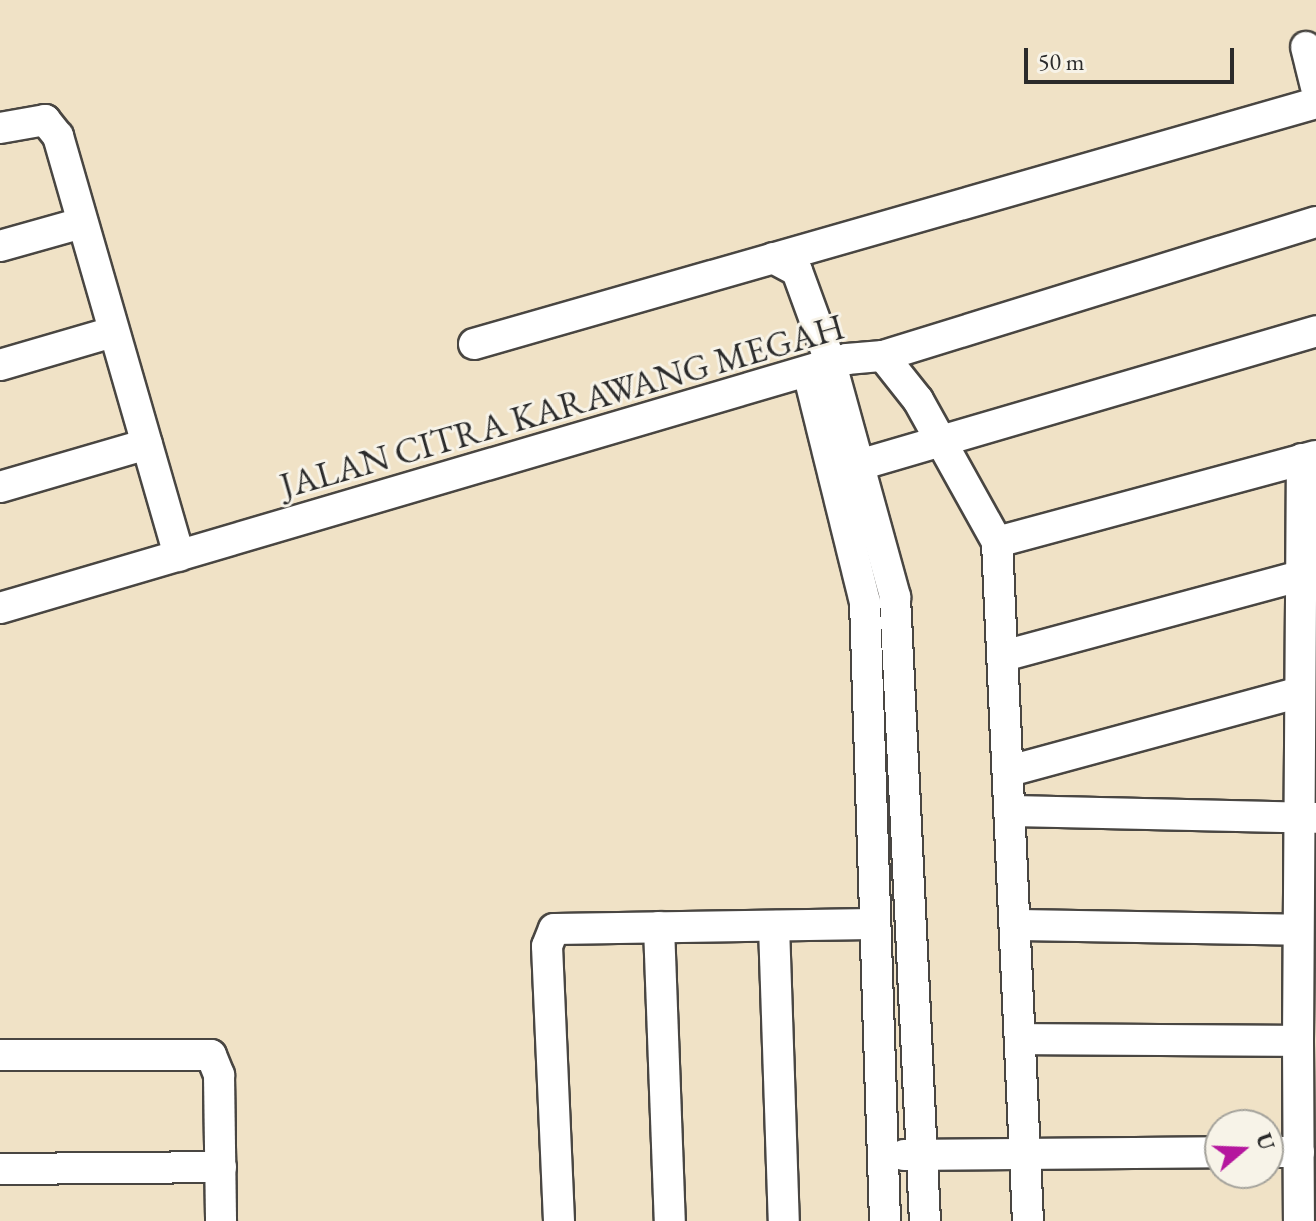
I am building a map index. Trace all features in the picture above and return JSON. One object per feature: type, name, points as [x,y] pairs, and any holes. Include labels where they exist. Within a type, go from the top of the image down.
[{"type":"street","points":[[1306,47],[1316,87]]},
{"type":"street","points":[[474,344],[1316,103]]},
{"type":"street","points":[[0,128],[45,120],[58,136],[179,556]]},
{"type":"street","points":[[883,356],[1316,222]]},
{"type":"street","points":[[0,246],[82,223]]},
{"type":"street","points":[[773,258],[797,271],[820,368],[865,602],[873,924],[885,1221]]},
{"type":"street","points":[[859,465],[1316,331]]},
{"type":"street","points":[[0,365],[113,332]]},
{"type":"street","name":"JALAN CITRA KARAWANG MEGAH","points":[[0,608],[820,368],[883,356],[942,443],[997,542],[1013,770],[1028,1221]]},
{"type":"street","points":[[820,368],[859,465],[895,597],[925,1221]]},
{"type":"street","points":[[0,487],[147,444]]},
{"type":"street","points":[[997,542],[1309,457],[1296,577],[1297,693],[1305,818],[1298,930],[1299,1221]]},
{"type":"street","points":[[1007,655],[1296,577]]},
{"type":"street","points":[[1013,770],[1297,693]]},
{"type":"street","points":[[1013,811],[1305,818]]},
{"type":"street","points":[[559,1221],[547,946],[554,929],[873,924]]},
{"type":"street","points":[[1020,925],[1298,930]]},
{"type":"street","points":[[774,926],[784,1221]]},
{"type":"street","points":[[659,927],[670,1221]]},
{"type":"street","points":[[1022,1039],[1298,1041]]},
{"type":"street","points":[[0,1055],[211,1055],[219,1075],[221,1221]]},
{"type":"street","points":[[882,1156],[1204,1152]]},
{"type":"street","points":[[1284,1152],[1299,1152]]},
{"type":"street","points":[[0,1169],[221,1167]]}]
